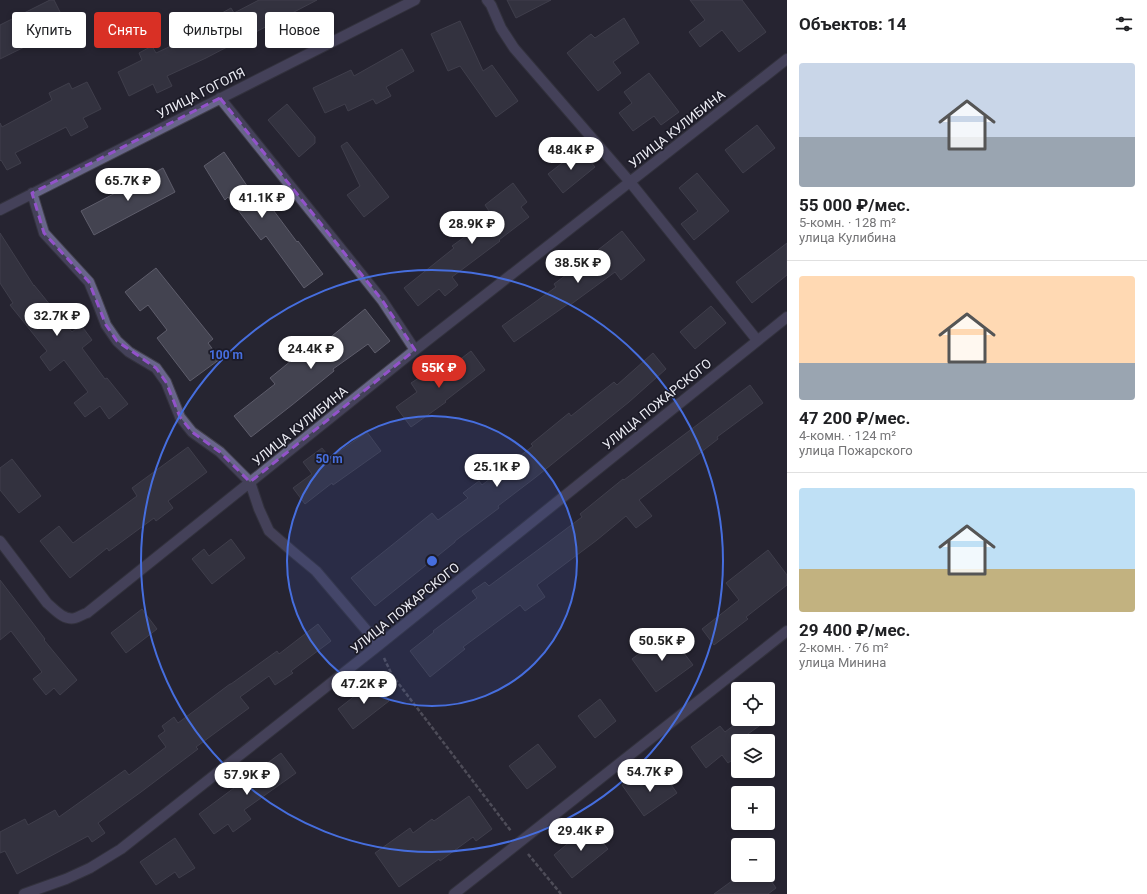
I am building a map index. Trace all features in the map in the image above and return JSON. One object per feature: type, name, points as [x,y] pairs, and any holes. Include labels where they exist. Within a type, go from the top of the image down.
[{"type":"street","name":"УЛИЦА ГОГОЛЯ","points":[[0,210],[415,0]]},
{"type":"street","points":[[487,0],[491,5],[501,28],[514,48],[630,182],[757,340]]},
{"type":"street","name":"УЛИЦА КУЛИБИНА","points":[[0,541],[47,603],[56,611],[66,618],[74,618],[87,613],[415,350],[787,59]]},
{"type":"street","points":[[220,98],[382,300],[415,350]]},
{"type":"street","points":[[32,193],[44,233],[89,282],[106,325],[117,341],[129,352],[156,368],[166,382],[180,417],[192,432],[220,452],[250,482],[259,509],[269,531],[316,571],[379,645]]},
{"type":"street","name":"УЛИЦА ПОЖАРСКОГО","points":[[24,894],[66,879],[121,849],[379,645],[787,317]]},
{"type":"street","points":[[454,894],[787,631]]},
{"type":"path","points":[[379,645],[392,675],[519,842],[561,894]]},
{"type":"highlighted area","points":[[220,98],[382,300],[415,350],[250,482],[220,452],[192,432],[180,417],[166,382],[156,368],[117,341],[106,325],[89,282],[44,233],[32,193]]},
{"type":"building","points":[[50,0],[54,0],[60,12],[26,12]]},
{"type":"building","points":[[259,0],[317,0],[294,12],[265,12],[265,27],[257,31],[257,12],[236,12]]},
{"type":"building","points":[[507,0],[551,0],[516,18]]},
{"type":"building","points":[[690,0],[742,0],[766,32],[739,52],[722,30],[700,47],[689,32],[705,20]]},
{"type":"building","points":[[231,8],[233,12],[224,12]]},
{"type":"building","points":[[624,18],[639,43],[613,62],[621,73],[598,91],[567,53],[591,34],[595,38]]},
{"type":"building","points":[[12,19],[12,48],[22,48],[0,59],[0,25]]},
{"type":"building","points":[[460,21],[483,71],[492,65],[518,101],[496,117],[460,66],[448,71],[431,34]]},
{"type":"building","points":[[169,47],[225,48],[167,76],[172,86],[157,93],[153,84],[129,96],[118,72],[142,60],[139,53],[148,48],[153,48],[156,53]]},
{"type":"building","points":[[402,49],[414,71],[386,87],[391,96],[376,104],[373,99],[348,111],[345,104],[325,113],[313,88],[351,70],[354,76]]},
{"type":"building","points":[[649,73],[679,112],[661,125],[654,116],[633,131],[619,113],[632,103],[624,92]]},
{"type":"building","points":[[87,82],[101,109],[83,118],[88,127],[71,136],[66,127],[15,153],[21,163],[7,170],[1,160],[0,161],[0,123],[2,127],[52,100],[49,93],[69,83],[72,89]]},
{"type":"building","points":[[287,104],[315,137],[315,143],[299,157],[268,120]]},
{"type":"building","points":[[757,125],[775,148],[743,173],[725,150]]},
{"type":"building","points":[[347,142],[389,197],[364,217],[347,195],[360,186],[341,146]]},
{"type":"building","points":[[580,149],[595,167],[563,193],[548,174]]},
{"type":"building","points":[[224,152],[256,199],[262,195],[323,274],[304,288],[266,236],[261,240],[228,197],[225,200],[204,166]]},
{"type":"building","points":[[163,168],[175,192],[94,235],[81,211]]},
{"type":"building","points":[[697,173],[729,211],[694,240],[681,224],[698,211],[679,188]]},
{"type":"building","points":[[513,183],[527,202],[521,207],[529,217],[452,277],[458,285],[445,296],[439,289],[418,306],[404,288],[454,248],[452,246],[470,233],[466,228],[489,211],[485,205]]},
{"type":"building","points":[[622,231],[645,260],[621,280],[615,272],[570,305],[568,304],[514,342],[502,326],[556,287],[554,284]]},
{"type":"building","points":[[0,233],[34,286],[72,332],[81,325],[92,340],[82,348],[105,379],[107,378],[128,404],[109,419],[100,406],[85,417],[74,403],[88,392],[64,360],[50,371],[40,357],[47,351],[10,305],[13,303],[0,283]]},
{"type":"building","points":[[787,243],[787,275],[752,303],[736,282]]},
{"type":"building","points":[[156,268],[213,339],[208,343],[220,359],[190,381],[157,338],[167,330],[148,305],[140,311],[125,292]]},
{"type":"building","points":[[711,306],[726,323],[695,349],[680,332]]},
{"type":"building","points":[[365,309],[390,341],[375,353],[368,344],[333,369],[334,371],[251,437],[234,416],[275,384],[270,378],[297,356],[293,350],[307,338],[316,349]]},
{"type":"building","points":[[471,351],[485,370],[445,401],[446,402],[411,427],[396,407],[417,392],[411,383],[425,374],[431,382]]},
{"type":"building","points":[[653,353],[666,369],[629,402],[498,506],[499,508],[455,541],[375,606],[351,578],[432,513],[438,520],[468,498],[463,493],[479,481],[482,485],[533,446],[531,444],[569,413],[571,416],[614,382],[617,385]]},
{"type":"building","points":[[750,385],[763,403],[717,437],[718,439],[639,500],[652,516],[636,528],[626,516],[537,585],[545,597],[525,611],[520,605],[463,647],[465,649],[430,677],[410,651],[434,632],[433,631],[477,598],[472,591],[485,582],[489,586],[546,544],[582,517],[580,514],[623,479],[624,480]]},
{"type":"building","points":[[367,432],[381,451],[333,485],[332,483],[305,504],[293,488],[312,474],[303,462],[322,448],[330,458]]},
{"type":"building","points":[[188,447],[207,472],[168,501],[173,508],[156,521],[154,518],[109,551],[107,548],[70,578],[40,541],[59,526],[73,543],[137,496],[132,488]]},
{"type":"building","points":[[12,459],[41,496],[19,513],[0,490],[0,468]]},
{"type":"building","points":[[231,539],[245,558],[212,584],[192,559],[204,549],[209,556]]},
{"type":"building","points":[[768,550],[787,575],[787,585],[746,617],[748,619],[714,645],[702,629],[739,600],[726,583]]},
{"type":"building","points":[[0,580],[45,639],[44,640],[77,680],[60,695],[54,688],[46,695],[33,679],[42,672],[11,631],[0,640]]},
{"type":"building","points":[[142,609],[157,629],[126,653],[111,633]]},
{"type":"building","points":[[318,624],[331,641],[291,671],[293,673],[275,685],[269,676],[240,697],[249,708],[196,747],[198,749],[98,823],[105,833],[92,842],[88,836],[17,874],[5,851],[0,853],[0,832],[25,819],[28,825],[55,810],[59,817],[125,770],[129,775],[166,747],[158,736],[165,731],[162,726],[174,717],[178,723],[277,651],[279,654]]},
{"type":"building","points":[[668,632],[693,665],[656,692],[632,659]]},
{"type":"building","points":[[374,681],[389,701],[353,729],[338,709]]},
{"type":"building","points":[[600,699],[616,721],[595,738],[578,716]]},
{"type":"building","points":[[720,726],[725,732],[733,726],[759,726],[748,734],[731,734],[731,761],[728,763],[722,755],[706,768],[691,747]]},
{"type":"building","points":[[538,744],[556,767],[527,789],[509,766]]},
{"type":"building","points":[[281,753],[296,773],[244,810],[251,819],[233,832],[228,824],[214,834],[199,814]]},
{"type":"building","points":[[662,772],[677,793],[644,816],[622,785],[634,777],[641,786]]},
{"type":"building","points":[[469,796],[492,829],[476,841],[473,837],[440,861],[439,859],[399,887],[375,853],[410,828],[413,833],[432,819],[434,821]]},
{"type":"building","points":[[589,826],[608,849],[572,878],[554,855]]},
{"type":"building","points":[[175,838],[195,868],[179,878],[175,872],[156,885],[140,862]]},
{"type":"building","points":[[731,882],[772,882],[776,888],[768,894],[714,894]]}]
